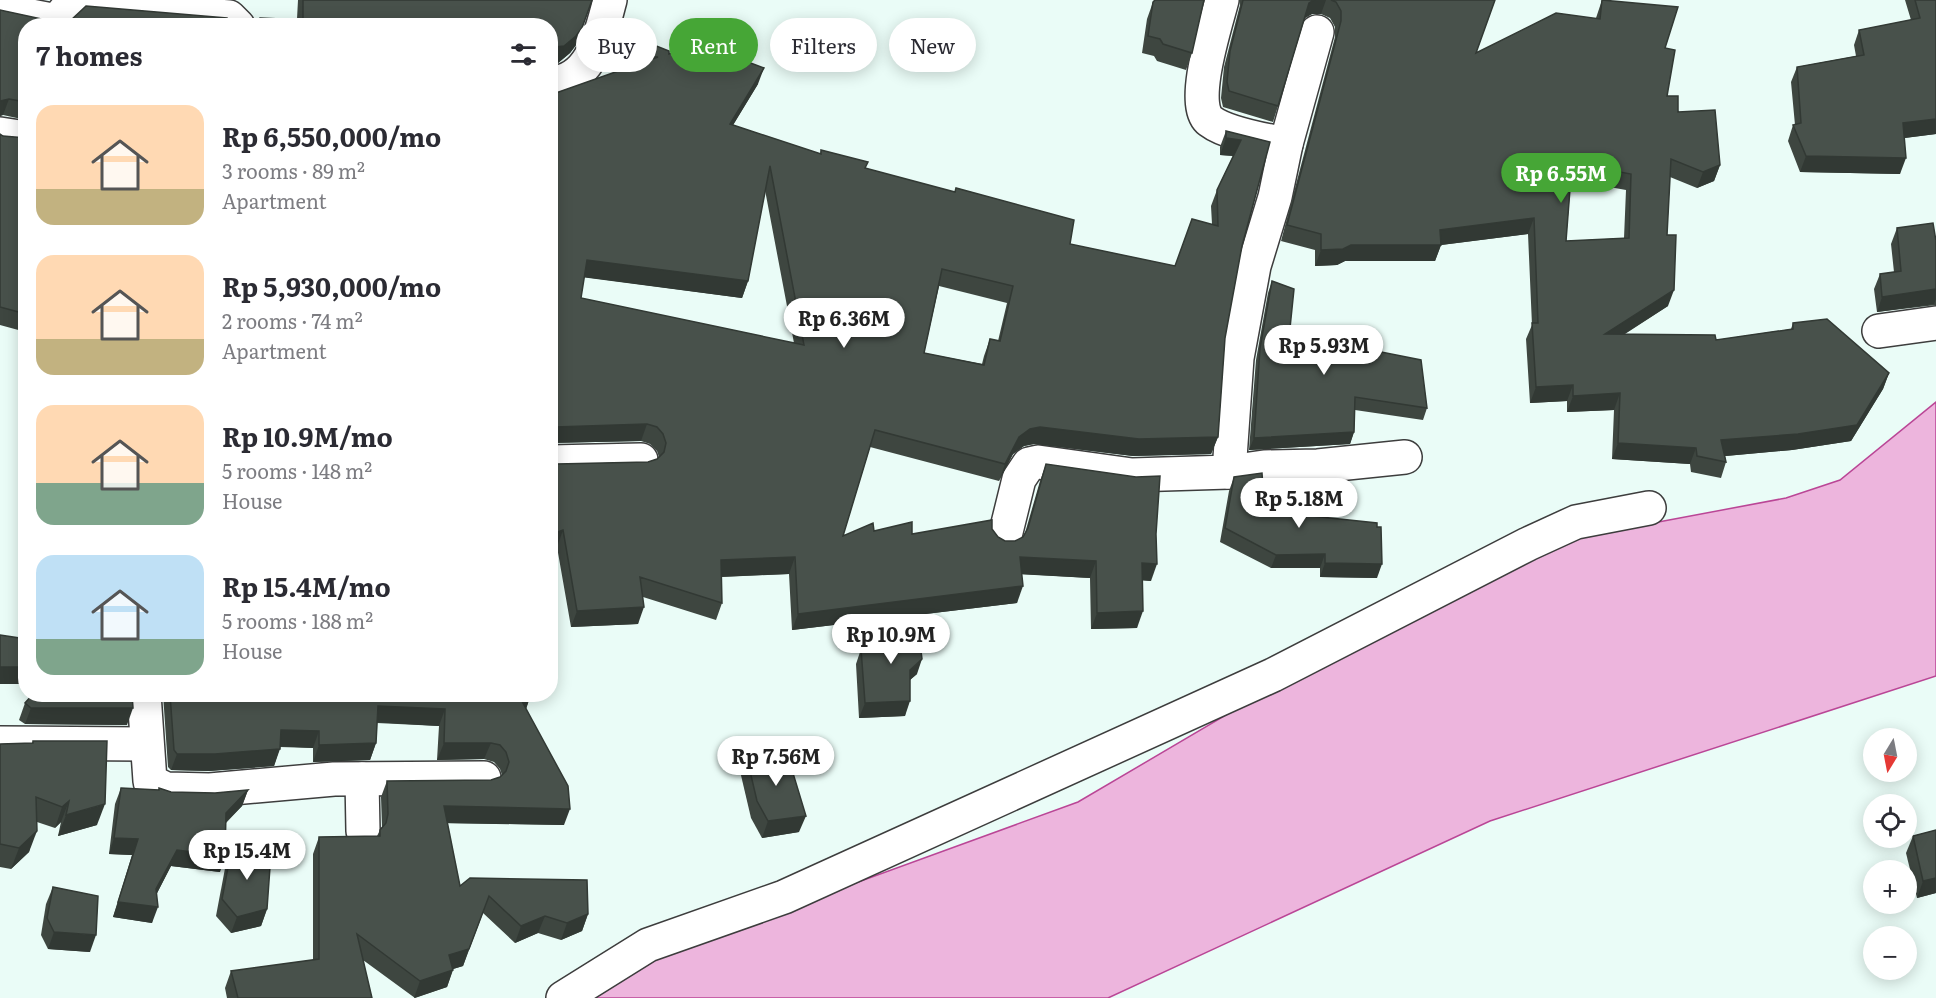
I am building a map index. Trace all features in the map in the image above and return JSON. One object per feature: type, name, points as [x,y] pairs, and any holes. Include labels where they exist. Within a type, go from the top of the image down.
[{"type":"street","points":[[558,83],[563,83],[586,68],[610,0]]},
{"type":"street","points":[[1222,0],[1206,65],[1201,107],[1211,122],[1260,139],[1286,144]]},
{"type":"street","points":[[59,18],[70,3],[230,18]]},
{"type":"street","points":[[0,10],[41,18]]},
{"type":"street","points":[[1229,472],[1237,358],[1254,266],[1275,197],[1286,144],[1317,32]]},
{"type":"street","points":[[0,134],[18,137]]},
{"type":"street","points":[[1879,331],[1936,323]]},
{"type":"street","points":[[1004,540],[1019,479],[1029,464],[1038,462],[1131,475],[1229,472],[1264,467],[1318,466],[1406,457]]},
{"type":"street","points":[[558,462],[641,460]]},
{"type":"street","points":[[562,998],[648,945],[784,897],[1262,680],[1547,535],[1576,522],[1648,508]]},
{"type":"street","points":[[144,702],[150,781],[166,789],[210,790],[362,779],[484,777]]},
{"type":"street","points":[[0,743],[146,744]]},
{"type":"street","points":[[362,779],[363,831]]},
{"type":"shaded area","points":[[1936,402],[1936,676],[1490,821],[1108,998],[592,998],[674,949],[1078,802],[1362,635],[1584,536],[1786,498],[1840,480]]},
{"type":"building","points":[[303,0],[592,0],[586,18],[576,18],[576,36],[564,46],[558,47],[558,18],[303,18]]},
{"type":"building","points":[[1155,0],[1204,0],[1192,53],[1163,44],[1160,39],[1148,36]]},
{"type":"building","points":[[1243,0],[1314,0],[1309,3],[1278,106],[1229,91],[1227,82],[1230,51]]},
{"type":"building","points":[[1331,0],[1495,0],[1476,53],[1556,13],[1600,19],[1602,0],[1678,7],[1665,48],[1675,50],[1667,96],[1678,96],[1678,112],[1715,110],[1720,165],[1703,172],[1671,159],[1667,235],[1676,235],[1674,290],[1605,334],[1715,335],[1716,340],[1793,329],[1793,323],[1827,319],[1889,373],[1857,425],[1798,434],[1721,440],[1726,462],[1697,456],[1696,448],[1618,443],[1620,393],[1573,396],[1573,385],[1536,387],[1532,323],[1538,323],[1534,218],[1440,230],[1441,245],[1351,245],[1343,249],[1321,250],[1321,234],[1287,225],[1341,21],[1341,11],[1336,2]],"holes":[[[1572,163],[1631,174],[1629,238],[1566,241]]]},
{"type":"building","points":[[1915,0],[1936,0],[1936,119],[1903,123],[1906,158],[1806,156],[1793,125],[1801,123],[1797,67],[1864,55],[1859,30],[1920,18]]},
{"type":"building","points":[[86,6],[227,18],[73,18]]},
{"type":"building","points":[[0,10],[37,18],[18,18],[18,101],[0,101]]},
{"type":"building","points":[[657,46],[669,51],[669,72],[758,72],[758,66],[764,68],[730,124],[821,154],[821,150],[868,162],[865,168],[955,192],[956,188],[1074,220],[1070,244],[1175,266],[1192,219],[1218,226],[1217,190],[1241,140],[1226,138],[1226,131],[1270,142],[1242,246],[1225,338],[1218,437],[1139,439],[1040,427],[1030,429],[1019,437],[1005,464],[875,430],[843,536],[873,523],[874,531],[912,522],[912,534],[992,520],[992,529],[998,537],[1005,541],[1015,541],[1023,537],[1028,528],[1046,464],[1136,477],[1160,476],[1156,534],[1157,564],[1142,563],[1143,611],[1097,613],[1096,561],[1020,557],[1023,586],[798,614],[795,557],[721,560],[722,603],[640,577],[644,607],[577,611],[563,530],[558,532],[558,464],[648,462],[657,459],[664,452],[666,443],[657,427],[647,424],[558,427],[558,92],[615,72],[657,72]],"holes":[[[770,166],[804,345],[581,298],[587,260],[748,281]],[[942,269],[1013,286],[1000,341],[990,339],[984,365],[924,353]]]},
{"type":"building","points":[[0,134],[18,137],[18,312],[0,307]]},
{"type":"building","points":[[1933,223],[1936,241],[1936,289],[1882,297],[1880,274],[1901,271],[1897,228]]},
{"type":"building","points":[[1272,281],[1294,289],[1290,328],[1375,334],[1371,350],[1421,360],[1427,408],[1355,397],[1354,432],[1254,438],[1260,348]]},
{"type":"building","points":[[1262,473],[1264,502],[1283,513],[1377,523],[1377,527],[1381,527],[1382,564],[1325,563],[1325,554],[1276,555],[1225,528],[1234,477]]},
{"type":"building","points":[[917,619],[922,659],[910,670],[910,701],[865,703],[861,649]]},
{"type":"building","points":[[0,635],[18,638],[18,667],[0,667]]},
{"type":"building","points":[[133,702],[133,708],[31,708],[25,703]]},
{"type":"building","points":[[171,702],[522,702],[568,786],[570,809],[444,806],[460,886],[470,878],[587,880],[588,914],[567,923],[545,916],[521,926],[489,896],[469,949],[449,955],[453,970],[420,981],[357,934],[372,998],[238,998],[231,971],[319,959],[319,837],[380,836],[380,830],[386,823],[388,814],[387,781],[491,780],[500,777],[506,771],[509,762],[506,752],[500,745],[444,743],[445,709],[378,706],[376,743],[319,745],[319,731],[281,730],[280,749],[215,754],[177,754],[174,750]]},
{"type":"building","points":[[33,741],[107,741],[105,804],[66,815],[69,801],[62,807],[36,797],[37,831],[19,848],[0,844],[0,744],[33,743]]},
{"type":"building","points":[[786,750],[806,816],[768,821],[757,801],[746,754],[771,757]]},
{"type":"building","points":[[121,788],[159,790],[159,788],[171,792],[215,793],[248,790],[226,813],[225,856],[177,850],[156,889],[158,907],[118,902],[138,839],[114,838]]},
{"type":"building","points":[[1936,830],[1936,878],[1923,881],[1916,848],[1917,835]]},
{"type":"building","points":[[232,846],[271,853],[267,909],[237,917],[222,899]]},
{"type":"building","points":[[53,887],[98,896],[96,935],[54,932],[47,918]]}]
